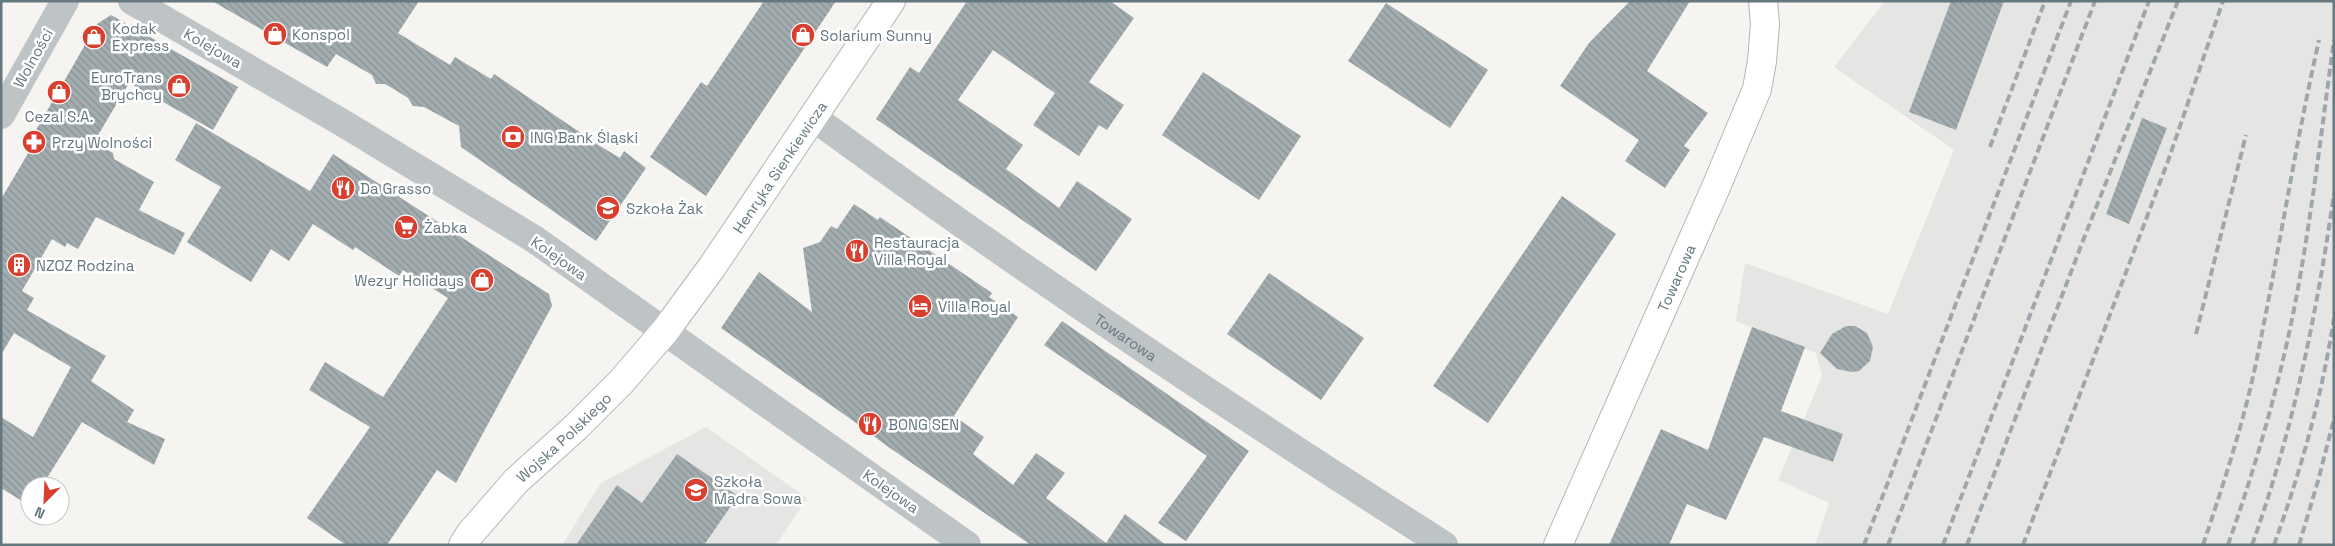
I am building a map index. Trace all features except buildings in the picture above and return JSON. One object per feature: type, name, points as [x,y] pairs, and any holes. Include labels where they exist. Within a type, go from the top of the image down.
[{"type":"main road","name":"Henryka Sienkiewicza","points":[[664,331],[712,267],[891,1]]},
{"type":"main road","name":"Towarowa","points":[[1558,545],[1716,187],[1757,89],[1764,33],[1763,1]]},
{"type":"main road","name":"Wojska Polskiego","points":[[464,545],[470,534],[516,481],[576,427],[621,382],[664,331]]},
{"type":"street","name":"Wolności","points":[[1,115],[65,1]]},
{"type":"street","name":"Kolejowa","points":[[132,1],[341,122],[534,239],[967,545]]},
{"type":"street","name":"Towarowa","points":[[814,118],[1059,292],[1333,474],[1444,545]]},
{"type":"shaded area","points":[[1885,1],[2334,1],[2334,545],[1815,545],[1829,503],[1778,480],[1822,376],[1816,353],[1736,321],[1745,263],[1888,314],[1954,150],[1834,67]]},
{"type":"shaded area","name":"Szkoła Mądra Sowa","points":[[706,427],[807,498],[776,545],[562,545],[601,483]]},
{"type":"railway","points":[[1990,147],[2045,1]]},
{"type":"railway","points":[[1864,545],[2071,1]]},
{"type":"railway","points":[[1888,545],[2095,1]]},
{"type":"railway","points":[[1943,545],[2149,1]]},
{"type":"railway","points":[[1967,545],[2084,238],[2178,1]]},
{"type":"railway","points":[[2023,545],[2168,161],[2223,1]]},
{"type":"railway","points":[[2203,545],[2232,455],[2251,386],[2319,40]]},
{"type":"railway","points":[[2228,545],[2266,423],[2290,330],[2307,235],[2334,40]]},
{"type":"railway","points":[[2196,334],[2246,135]]},
{"type":"railway","points":[[2252,545],[2280,459],[2302,371],[2320,283],[2334,193]]},
{"type":"railway","points":[[2274,545],[2310,433],[2334,318]]},
{"type":"railway","points":[[2299,545],[2334,419]]},
{"type":"place","name":"Konspol","points":[[275,34]]},
{"type":"place","name":"Solarium Sunny","points":[[803,35]]},
{"type":"place","name":"Kodak Express","points":[[94,37]]},
{"type":"place","name":"EuroTrans Brychcy","points":[[179,86]]},
{"type":"place","name":"Cezal S.A.","points":[[59,92]]},
{"type":"place","name":"ING Bank Śląski","points":[[513,137]]},
{"type":"place","name":"Przy Wolności","points":[[34,142]]},
{"type":"place","name":"Da Grasso","points":[[343,188]]},
{"type":"place","name":"Szkoła Żak","points":[[608,208]]},
{"type":"place","name":"Żabka","points":[[406,227]]},
{"type":"place","name":"Restauracja Villa Royal","points":[[857,251]]},
{"type":"place","name":"NZOZ Rodzina","points":[[19,265]]},
{"type":"place","name":"Wezyr Holidays","points":[[482,280]]},
{"type":"place","name":"Villa Royal","points":[[920,306]]},
{"type":"place","name":"BONG SEN","points":[[870,424]]},
{"type":"place","name":"Szkoła Mądra Sowa","points":[[696,490]]}]
